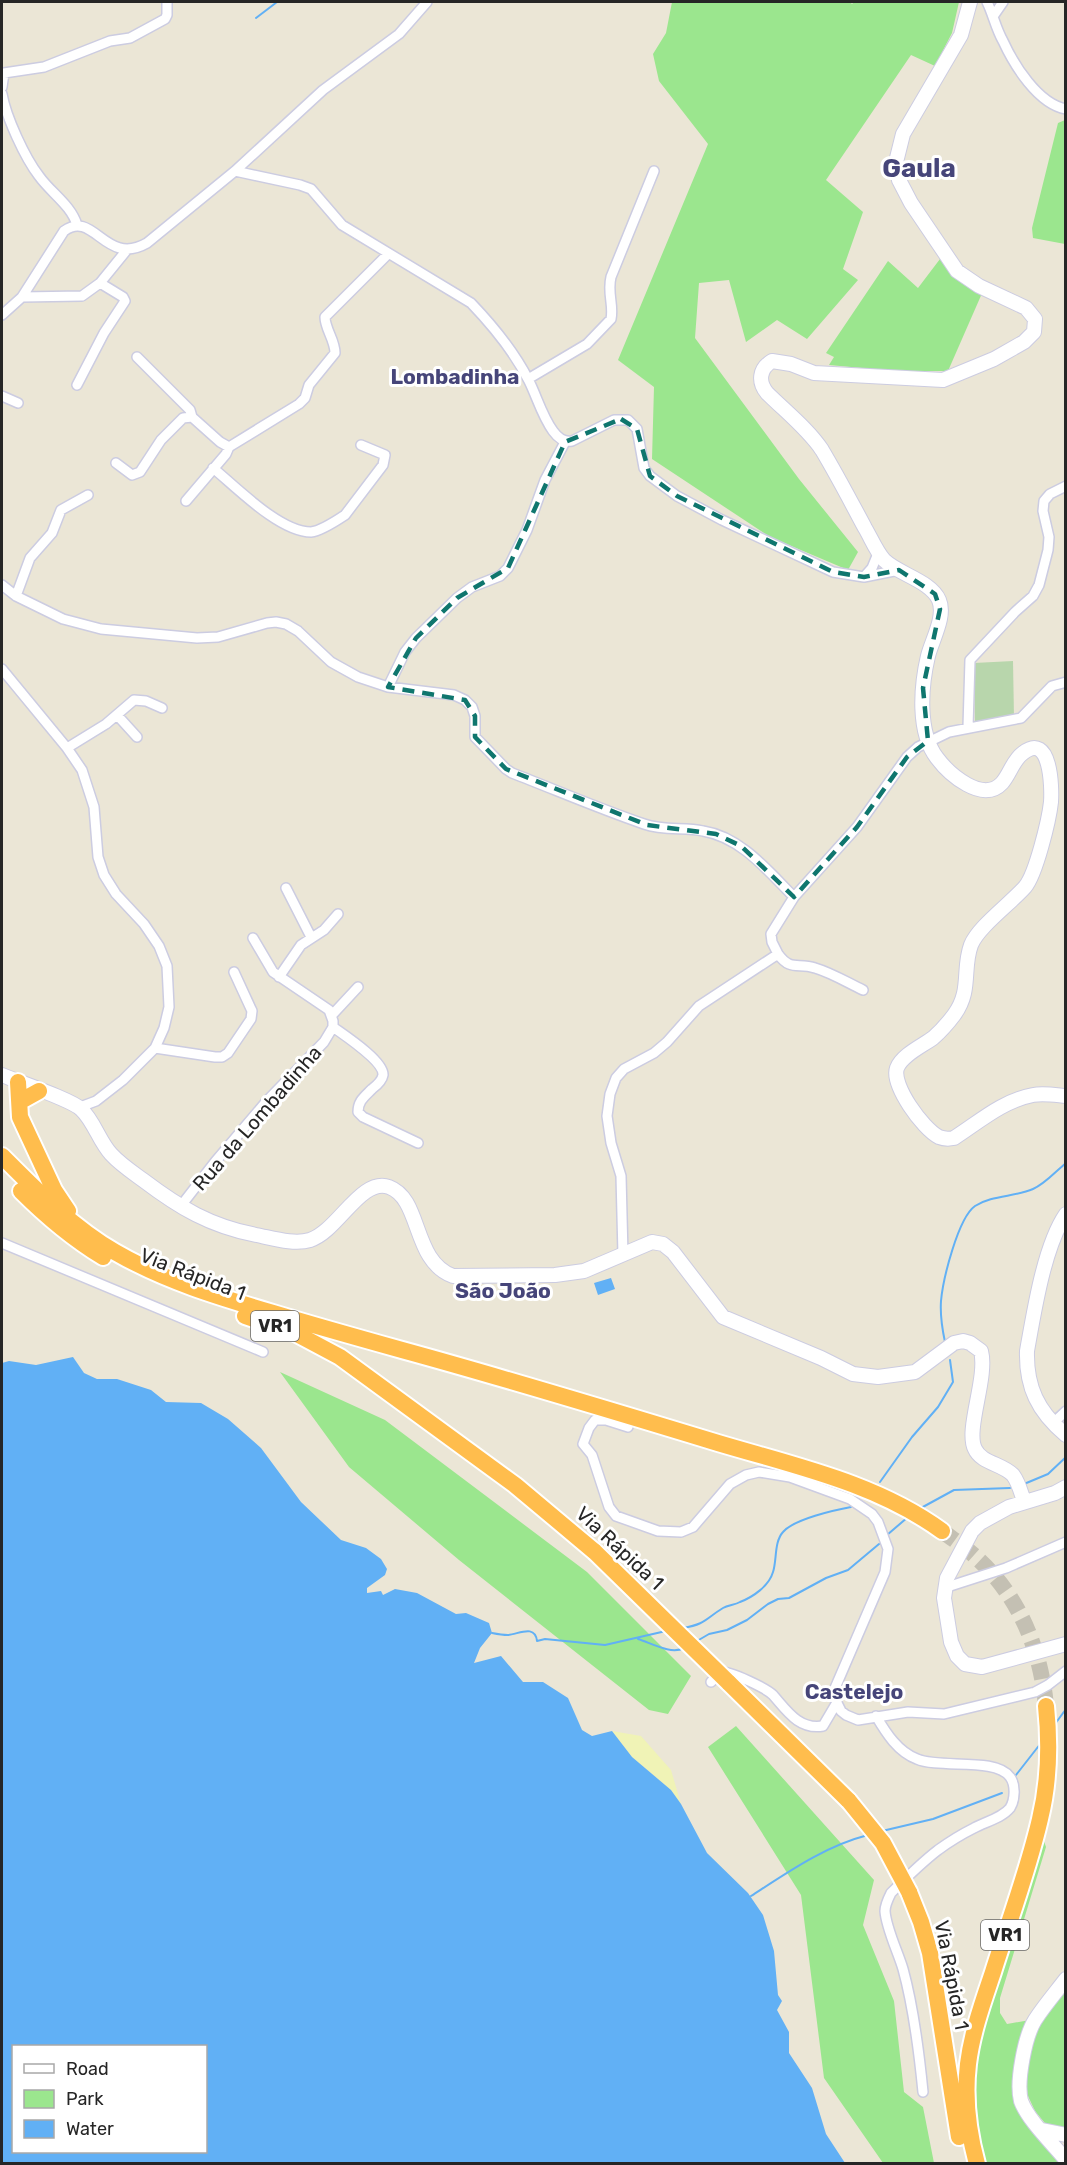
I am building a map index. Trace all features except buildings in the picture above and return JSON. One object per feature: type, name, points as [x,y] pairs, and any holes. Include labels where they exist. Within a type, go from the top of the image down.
[{"type":"highway","points":[[18,1082],[21,1101],[20,1117],[54,1190],[83,1231]]},
{"type":"highway","points":[[21,1101],[39,1091]]},
{"type":"highway","name":"Via Rápida 1","points":[[2,1156],[83,1231],[113,1251],[168,1279],[208,1293],[858,1486],[899,1504],[942,1531]]},
{"type":"highway","name":"Via Rápida 1","points":[[2,1171],[51,1220],[110,1263],[164,1290],[279,1327],[310,1340],[340,1357],[515,1485],[596,1552],[720,1682],[849,1801],[883,1843],[919,1915],[930,1953],[947,2068],[965,2163]]},
{"type":"highway","name":"Via Rápida 1","points":[[976,2163],[966,2100],[970,2047],[1024,1878],[1040,1819],[1048,1767],[1046,1706]]},
{"type":"main road","points":[[970,2],[961,35],[900,144],[896,162],[899,180],[911,203],[957,271],[979,286],[1026,308],[1035,319],[1034,332],[1024,342],[994,359],[943,380],[814,373],[790,364],[772,361],[767,364],[760,378],[767,393],[819,446],[884,559],[928,588],[939,600],[940,617],[927,657],[923,688],[923,716],[928,741],[935,756],[964,782],[981,790],[1000,786],[1024,752],[1031,749],[1038,750],[1045,755],[1050,768],[1051,802],[1030,880],[973,941],[962,1004],[942,1030],[899,1064],[896,1075],[898,1085],[912,1108],[936,1136],[947,1139],[954,1138],[1000,1107],[1023,1098],[1043,1095],[1065,1096]]},
{"type":"main road","points":[[2,1075],[80,1107],[113,1157],[180,1207],[201,1219],[235,1230],[276,1239],[308,1241],[328,1230],[368,1189],[386,1186],[405,1200],[431,1261],[438,1269],[453,1276],[555,1275],[584,1271],[646,1244],[658,1243],[667,1246],[723,1317],[859,1376],[878,1377],[915,1372],[954,1343],[963,1341],[976,1346],[981,1351],[983,1365],[973,1436],[974,1449],[979,1455],[1012,1475],[1024,1502]]},
{"type":"main road","points":[[1065,1214],[1059,1223],[1051,1246],[1027,1351],[1028,1371],[1042,1413],[1065,1435]]},
{"type":"main road","points":[[1065,1487],[1054,1493],[1024,1502],[980,1523],[972,1531],[950,1571],[944,1588],[951,1642],[957,1656],[965,1664],[982,1667],[1065,1644]]},
{"type":"main road","points":[[1065,1979],[1035,2020],[1030,2031],[1019,2084],[1021,2101],[1026,2110],[1065,2160]]},
{"type":"main road","points":[[1042,2130],[1065,2135]]},
{"type":"street","points":[[2,87],[4,73],[44,67],[110,42],[130,38],[165,19],[167,2]]},
{"type":"street","points":[[2,315],[22,297],[58,238],[70,226],[77,225],[91,230],[110,244],[126,251],[137,249],[147,243],[235,171],[323,90],[399,34],[427,2]]},
{"type":"street","points":[[987,2],[1006,48],[1034,90],[1042,99],[1065,109]]},
{"type":"street","points":[[993,15],[1003,2]]},
{"type":"street","points":[[2,94],[3,104],[26,157],[39,177],[72,212],[77,225]]},
{"type":"street","points":[[235,171],[311,189],[342,225],[471,303],[510,350],[528,379],[547,422],[553,432],[565,442]]},
{"type":"street","points":[[528,379],[587,344],[611,319],[608,288],[610,277],[654,171]]},
{"type":"street","points":[[22,297],[82,296],[100,284],[126,251]]},
{"type":"street","points":[[186,501],[226,454],[229,447],[304,400],[309,385],[335,353],[335,346],[325,322],[326,317],[388,254]]},
{"type":"street","points":[[77,385],[104,333],[125,302],[123,297],[100,284]]},
{"type":"street","points":[[137,357],[190,410],[192,417],[229,447]]},
{"type":"street","points":[[2,396],[18,403]]},
{"type":"street","points":[[116,463],[126,472],[136,475],[175,424],[183,418],[192,417]]},
{"type":"street","points":[[388,687],[405,652],[416,638],[457,598],[472,587],[500,576],[508,568],[527,530],[545,480],[565,442],[580,438],[614,420],[628,420],[637,429],[644,468],[650,476],[677,496],[722,520],[833,572],[864,577],[899,570]]},
{"type":"street","points":[[213,468],[280,523],[310,532],[345,515],[383,465],[385,456],[361,445]]},
{"type":"street","points":[[968,727],[970,660],[1033,596],[1039,585],[1048,550],[1049,537],[1042,511],[1044,501],[1050,494],[1065,486]]},
{"type":"street","points":[[16,596],[30,558],[52,533],[62,510],[88,495]]},
{"type":"street","points":[[864,577],[872,568],[879,552]]},
{"type":"street","points":[[2,585],[16,596],[63,619],[101,629],[198,638],[218,637],[267,623],[286,624],[298,631],[320,653],[346,672],[388,687],[454,696],[465,700],[472,707],[475,716],[475,737],[506,769],[646,825],[675,830],[701,830],[716,834],[741,846],[794,897]]},
{"type":"street","points":[[2,669],[67,747],[82,770],[94,807],[98,857],[104,875],[116,894],[144,924],[159,946],[167,966],[169,1007],[164,1028],[155,1048],[123,1080],[96,1101],[80,1107]]},
{"type":"street","points":[[863,990],[814,967],[785,964],[772,942],[771,934],[794,897],[857,827],[908,757],[918,747],[949,732],[1021,718],[1052,686],[1065,682]]},
{"type":"street","points":[[67,747],[106,724],[134,700],[146,701],[162,708]]},
{"type":"street","points":[[117,715],[137,737]]},
{"type":"street","points":[[286,888],[311,937]]},
{"type":"street","points":[[279,977],[301,945],[324,930],[338,914]]},
{"type":"street","points":[[254,938],[270,969],[324,1006],[332,1015],[358,987]]},
{"type":"street","points":[[623,1255],[621,1176],[611,1143],[608,1116],[610,1094],[616,1078],[624,1070],[654,1053],[667,1042],[699,1006],[778,954]]},
{"type":"street","points":[[155,1048],[215,1057],[222,1057],[228,1053],[251,1019],[252,1011],[234,972]]},
{"type":"street","name":"Rua da Lombadinha","points":[[180,1207],[258,1111],[324,1041],[333,1028],[332,1015]]},
{"type":"street","name":"Rua da Lombadinha","points":[[333,1028],[360,1047],[382,1071],[383,1077],[380,1082],[361,1099],[358,1112],[363,1117],[418,1143]]},
{"type":"street","points":[[2,1243],[263,1352]]},
{"type":"street","points":[[1052,1424],[1065,1411]]},
{"type":"street","points":[[628,1427],[606,1420],[596,1420],[589,1428],[583,1444],[592,1455],[609,1507],[616,1516],[658,1531],[681,1532],[693,1527],[703,1518],[735,1480],[759,1472],[790,1477],[850,1499],[872,1514],[878,1522],[888,1549],[885,1572],[835,1688],[836,1704],[823,1726],[814,1728],[804,1725],[792,1716],[772,1694],[733,1673],[721,1672],[720,1682]]},
{"type":"street","points":[[944,1588],[1006,1568],[1065,1542]]},
{"type":"street","points":[[836,1704],[852,1718],[866,1719],[908,1712],[944,1714],[1035,1692],[1065,1671]]},
{"type":"street","points":[[876,1716],[902,1750],[916,1759],[935,1764],[989,1766],[1002,1770],[1010,1777],[1014,1787],[1014,1798],[1004,1814],[972,1829],[939,1849],[891,1893],[887,1901],[885,1911],[903,1969],[915,2023],[923,2092]]},
{"type":"highlighted area","points":[[621,419],[637,429],[650,476],[677,496],[833,572],[864,577],[899,570],[935,594],[940,609],[923,688],[928,741],[907,757],[857,827],[794,897],[741,846],[716,834],[647,825],[506,769],[475,737],[475,716],[465,700],[388,687],[416,638],[457,598],[508,568],[565,442]]},
{"type":"green space","points":[[672,2],[850,2],[852,4],[854,2],[959,2],[952,33],[935,66],[911,55],[826,180],[863,212],[843,269],[858,280],[807,339],[777,320],[746,342],[729,280],[699,283],[695,338],[799,479],[858,552],[848,570],[770,537],[652,459],[654,387],[618,360],[708,144],[659,81],[653,54],[666,33]]},
{"type":"green space","points":[[1066,120],[1065,244],[1033,238],[1032,228],[1058,123]]},
{"type":"green space","points":[[940,259],[961,279],[983,291],[948,371],[895,371],[829,365],[834,357],[826,353],[888,261],[918,288]]},
{"type":"green space","points":[[280,1372],[385,1420],[587,1572],[691,1676],[668,1714],[649,1710],[459,1560],[349,1467]]},
{"type":"green space","points":[[736,1726],[874,1880],[863,1925],[894,2001],[904,2092],[923,2107],[934,2163],[883,2163],[824,2078],[801,1895],[708,1747]]},
{"type":"green space","points":[[1043,1838],[1046,1847],[1000,1998],[1000,2013],[1007,2024],[1030,2020],[1020,2092],[1065,2163],[986,2164],[974,2106],[977,2048]]},
{"type":"green space","points":[[1065,1980],[1065,2129],[1049,2128],[1035,2111],[1028,2096],[1025,2077],[1034,2031]]},
{"type":"sand","points":[[612,1731],[641,1736],[671,1770],[681,1804],[671,1790],[632,1757]]},
{"type":"shaded area","points":[[1013,661],[1014,718],[975,723],[974,663]]},
{"type":"water","points":[[611,1278],[615,1289],[598,1295],[594,1283]]},
{"type":"water","points":[[73,1357],[84,1373],[97,1379],[117,1379],[151,1390],[166,1402],[201,1403],[228,1419],[261,1448],[301,1502],[341,1540],[366,1548],[381,1559],[387,1569],[385,1575],[367,1588],[367,1593],[381,1591],[383,1595],[395,1589],[417,1593],[456,1614],[466,1613],[489,1623],[492,1633],[480,1648],[474,1663],[501,1656],[523,1682],[543,1682],[568,1698],[582,1730],[592,1736],[612,1731],[632,1757],[671,1790],[707,1853],[748,1893],[763,1915],[774,1951],[778,1995],[782,2001],[777,2010],[789,2032],[789,2053],[812,2088],[826,2134],[845,2163],[2,2163],[2,1363],[9,1361],[36,1365]]},
{"type":"waterway","points":[[256,18],[277,2]]},
{"type":"waterway","points":[[945,1342],[941,1316],[942,1291],[952,1250],[969,1213],[982,1202],[1026,1192],[1037,1187],[1066,1163]]},
{"type":"waterway","points":[[880,1482],[912,1437],[938,1407],[953,1382],[950,1360]]},
{"type":"waterway","points":[[1024,1484],[1048,1474],[1066,1457]]},
{"type":"waterway","points":[[921,1508],[954,1490],[1010,1488]]},
{"type":"waterway","points":[[683,1628],[701,1623],[723,1608],[738,1603],[760,1590],[771,1577],[778,1541],[788,1527],[815,1516],[851,1507]]},
{"type":"waterway","points":[[887,1535],[908,1517]]},
{"type":"waterway","points":[[697,1641],[709,1634],[727,1630],[747,1620],[778,1599],[789,1598],[826,1578],[848,1570],[879,1544]]},
{"type":"waterway","points":[[492,1633],[508,1635],[530,1631],[536,1636],[537,1641],[545,1639],[605,1645],[666,1631]]},
{"type":"waterway","points":[[638,1639],[661,1648],[673,1650],[684,1648]]},
{"type":"waterway","points":[[1055,1724],[1066,1709]]},
{"type":"waterway","points":[[1016,1775],[1041,1743]]},
{"type":"waterway","points":[[882,1831],[933,1819],[1002,1793]]},
{"type":"waterway","points":[[751,1896],[822,1853],[868,1835]]},
{"type":"tunnel","points":[[942,1531],[979,1560],[1006,1591],[1017,1608],[1039,1665],[1046,1706]]},
{"type":"district","name":"Gaula","points":[[919,168]]},
{"type":"district","name":"Lombadinha","points":[[455,376]]},
{"type":"district","name":"São João","points":[[503,1290]]},
{"type":"district","name":"Castelejo","points":[[854,1691]]}]
